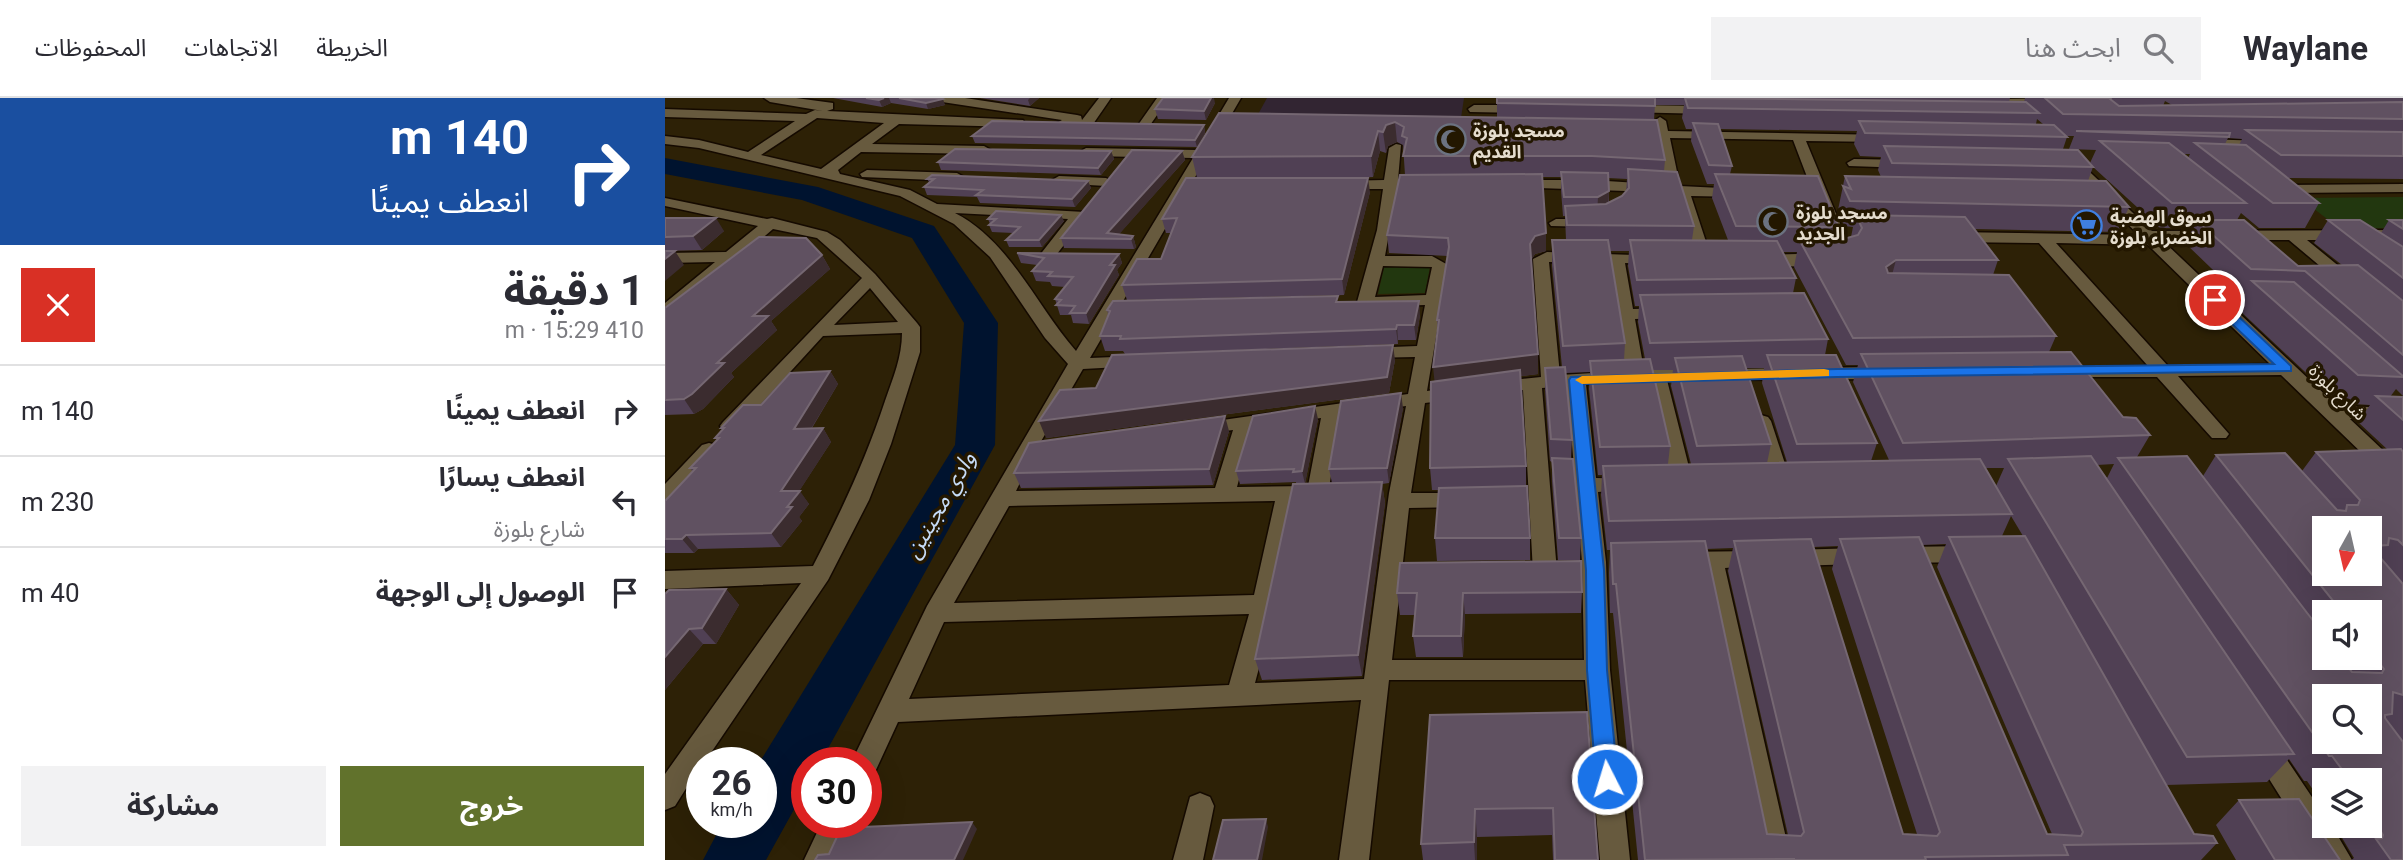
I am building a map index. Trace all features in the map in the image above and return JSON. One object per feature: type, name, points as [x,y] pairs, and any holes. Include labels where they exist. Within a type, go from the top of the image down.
[{"type":"street","points":[[751,156],[834,104],[770,98]]},
{"type":"street","points":[[942,98],[977,101],[1091,123]]},
{"type":"street","points":[[1035,113],[1047,98]]},
{"type":"street","points":[[1091,123],[1105,98]]},
{"type":"street","points":[[1145,125],[1163,98]]},
{"type":"street","points":[[872,747],[936,613],[1002,499],[1026,450],[1110,308],[1134,257],[1191,185],[1203,154],[1235,98]]},
{"type":"street","points":[[2005,98],[2066,98]]},
{"type":"street","points":[[2005,98],[2023,116]]},
{"type":"street","points":[[1498,184],[1616,258],[1698,260],[1662,134],[1657,104]]},
{"type":"street","points":[[1618,109],[1657,104],[1726,111]]},
{"type":"street","points":[[1474,109],[1540,109]]},
{"type":"street","points":[[665,113],[1091,123]]},
{"type":"street","points":[[826,173],[896,120]]},
{"type":"street","points":[[2189,128],[2238,162]]},
{"type":"street","points":[[1613,133],[1897,138]]},
{"type":"street","points":[[1742,260],[1842,257],[1846,251],[1845,233],[1823,195],[1798,136]]},
{"type":"street","points":[[1835,137],[1858,168],[1923,164]]},
{"type":"street","points":[[665,140],[751,156],[905,193],[959,222],[996,254],[1051,334],[1077,363]]},
{"type":"street","points":[[2184,143],[2287,145]]},
{"type":"street","points":[[860,148],[994,150]]},
{"type":"street","points":[[1397,148],[1393,185],[1377,261],[1358,302],[1433,300]]},
{"type":"street","points":[[904,176],[939,149]]},
{"type":"street","points":[[1075,152],[1203,154]]},
{"type":"street","points":[[1034,255],[1093,198],[1130,152]]},
{"type":"street","name":"شارع بلوزة","points":[[2093,158],[2066,160],[2398,475]]},
{"type":"street","points":[[826,173],[971,178]]},
{"type":"street","points":[[1039,180],[1093,198]]},
{"type":"street","points":[[1328,185],[1445,184]]},
{"type":"street","points":[[2290,204],[2267,185],[2403,188]]},
{"type":"street","points":[[1545,572],[1539,471],[1541,262],[1555,222],[1616,193],[1678,190],[1753,194]]},
{"type":"street","points":[[933,208],[1000,212],[1093,198]]},
{"type":"street","points":[[2083,199],[2110,200]]},
{"type":"street","points":[[665,202],[772,222],[822,235],[831,240],[870,279],[911,327],[911,352],[881,444],[858,500],[820,574],[665,797]]},
{"type":"street","points":[[975,236],[1000,212]]},
{"type":"street","points":[[1555,222],[1602,223],[1613,219]]},
{"type":"street","points":[[2234,219],[2255,236]]},
{"type":"street","points":[[2309,220],[2327,236]]},
{"type":"street","points":[[665,312],[772,222]]},
{"type":"street","points":[[1935,236],[2044,239],[2403,235]]},
{"type":"street","points":[[2293,236],[2363,294]]},
{"type":"street","points":[[2350,236],[2371,250]]},
{"type":"street","points":[[1963,237],[1977,256]]},
{"type":"street","points":[[2044,239],[2219,434]]},
{"type":"street","points":[[996,254],[1074,256]]},
{"type":"street","points":[[665,258],[730,257]]},
{"type":"street","points":[[1616,258],[1636,377]]},
{"type":"street","points":[[1780,260],[1791,281]]},
{"type":"street","points":[[1354,860],[1399,497],[1440,265],[1377,261]]},
{"type":"street","points":[[665,497],[818,331],[870,279]]},
{"type":"street","points":[[2215,300],[2239,300]]},
{"type":"street","points":[[1110,308],[1137,307]]},
{"type":"street","points":[[1626,314],[1682,313]]},
{"type":"street","points":[[818,331],[911,327]]},
{"type":"street","points":[[1342,354],[1425,351]]},
{"type":"street","points":[[2052,353],[2083,395]]},
{"type":"street","points":[[1077,363],[1160,360]]},
{"type":"street","points":[[1834,367],[1848,397]]},
{"type":"street","points":[[1176,431],[1541,382],[1747,374],[1834,367],[1905,373]]},
{"type":"street","points":[[2040,373],[2286,369]]},
{"type":"street","points":[[1747,374],[1780,482]]},
{"type":"street","points":[[1657,377],[1682,483]]},
{"type":"street","points":[[1576,380],[1587,478],[1603,564],[1597,670],[1615,860]]},
{"type":"street","points":[[2331,412],[2400,407]]},
{"type":"street","points":[[1317,493],[1332,410]]},
{"type":"street","points":[[1224,494],[1245,422]]},
{"type":"street","points":[[1026,450],[1053,447]]},
{"type":"street","points":[[2358,466],[2398,475]]},
{"type":"street","points":[[1539,471],[1587,478],[1706,483]]},
{"type":"street","points":[[1756,482],[1807,482]]},
{"type":"street","points":[[1239,694],[1264,604],[1287,493]]},
{"type":"street","points":[[1002,499],[1345,493]]},
{"type":"street","points":[[1372,493],[1399,497],[1489,499]]},
{"type":"street","points":[[1515,499],[1541,498]]},
{"type":"street","points":[[1660,561],[1993,554]]},
{"type":"street","points":[[1918,555],[1929,580]]},
{"type":"street","points":[[1814,557],[1822,584]]},
{"type":"street","points":[[1712,559],[1776,860]]},
{"type":"street","points":[[1519,572],[1545,572],[1603,564]]},
{"type":"street","points":[[1389,573],[1415,573]]},
{"type":"street","points":[[665,580],[820,574]]},
{"type":"street","points":[[936,613],[1264,604]]},
{"type":"street","points":[[888,711],[1239,694],[1376,679],[1597,670]]},
{"type":"street","points":[[2252,731],[2337,860]]},
{"type":"street","points":[[1188,860],[1200,806]]},
{"type":"street","points":[[819,860],[829,838]]},
{"type":"shaded area","points":[[1267,98],[1464,98],[1461,118],[1256,118]]},
{"type":"green space","points":[[2403,197],[2403,228],[2340,229],[2300,198]]},
{"type":"green space","points":[[1384,267],[1430,267],[1425,293],[1378,294]]},
{"type":"building","points":[[899,98],[941,98],[943,99],[926,103]]},
{"type":"building","points":[[1163,98],[1211,98],[1204,111],[1155,109]]},
{"type":"building","points":[[1497,98],[1655,98],[1655,106],[1497,103]]},
{"type":"building","points":[[1685,98],[2026,102],[2039,113],[1688,108]]},
{"type":"building","points":[[2045,98],[2111,98],[2119,106],[2403,102],[2403,119],[2063,114]]},
{"type":"building","points":[[1219,113],[1657,120],[1665,160],[1592,156],[1403,156],[1407,138],[1402,136],[1404,127],[1395,122],[1386,125],[1383,132],[1378,131],[1371,156],[1192,157]]},
{"type":"building","points":[[992,121],[1204,125],[1195,140],[972,136]]},
{"type":"building","points":[[1859,121],[2054,125],[2067,137],[1865,133]]},
{"type":"building","points":[[1693,123],[1718,124],[1732,166],[1709,165]]},
{"type":"building","points":[[2246,130],[2403,132],[2403,156],[2281,155]]},
{"type":"building","points":[[2076,131],[2230,133],[2229,137]]},
{"type":"building","points":[[2100,141],[2169,143],[2246,203],[2172,203]]},
{"type":"building","points":[[2195,143],[2246,145],[2319,203],[2273,203]]},
{"type":"building","points":[[1884,146],[2078,150],[2093,167],[1892,163]]},
{"type":"building","points":[[955,149],[1111,151],[1098,168],[938,162]]},
{"type":"building","points":[[1132,150],[1182,151],[1107,233],[1133,236],[1131,239],[1061,238]]},
{"type":"building","points":[[1628,169],[1677,172],[1694,226],[1567,225],[1565,206],[1606,204],[1622,196],[1629,188]]},
{"type":"building","points":[[1561,172],[1608,173],[1609,191],[1598,197],[1564,197]]},
{"type":"building","points":[[1542,174],[1546,233],[1535,236],[1530,244],[1538,354],[1433,367],[1448,238],[1387,235],[1400,175]]},
{"type":"building","points":[[1715,174],[1818,176],[1838,225],[1736,226]]},
{"type":"building","points":[[932,175],[1088,181],[1072,199],[976,195],[983,190],[924,187],[934,179],[927,179]]},
{"type":"building","points":[[1845,176],[2106,181],[2129,207],[1850,201],[1843,186],[1851,189]]},
{"type":"building","points":[[1186,178],[1368,178],[1342,279],[1122,285],[1137,259],[1161,259],[1177,218],[1162,219]]},
{"type":"building","points":[[996,211],[1061,215],[1039,240],[1006,240],[1020,227],[989,225],[996,219],[988,219]]},
{"type":"building","points":[[1856,215],[1965,217],[1998,260],[1896,260],[1886,267],[1888,273],[2009,275],[2056,336],[1853,338],[1800,241],[1833,242],[1858,235],[1862,228]]},
{"type":"building","points":[[665,218],[716,218],[693,236],[665,237]]},
{"type":"building","points":[[2196,220],[2244,220],[2298,266],[2358,265],[2403,301],[2403,355],[2305,271],[2251,269]]},
{"type":"building","points":[[2328,220],[2360,220],[2403,247],[2403,278]]},
{"type":"building","points":[[2389,220],[2403,220],[2403,229]]},
{"type":"building","points":[[759,237],[806,238],[822,255],[753,316],[768,316],[717,363],[724,363],[692,394],[684,399],[665,400],[665,308]]},
{"type":"building","points":[[1552,240],[1608,240],[1625,343],[1563,346]]},
{"type":"building","points":[[1630,240],[1777,241],[1796,278],[1637,280]]},
{"type":"building","points":[[665,251],[675,251],[665,259]]},
{"type":"building","points":[[1017,253],[1119,254],[1110,265],[1115,265],[1086,313],[1070,313],[1075,306],[1056,305],[1061,300],[1055,299],[1073,277],[1048,276],[1052,272],[1032,271],[1044,258]]},
{"type":"building","points":[[2252,281],[2294,282],[2403,377],[2358,375]]},
{"type":"building","points":[[1804,293],[1828,339],[1650,343],[1640,295]]},
{"type":"building","points":[[1338,296],[1336,302],[1419,301],[1414,325],[1397,325],[1396,329],[1120,339],[1121,336],[1100,336],[1110,311],[1107,310],[1113,301]]},
{"type":"building","points":[[1393,345],[1387,377],[1039,421],[1060,390],[1096,388],[1112,355]]},
{"type":"building","points":[[2071,352],[2123,417],[2136,418],[2150,435],[1903,443],[1861,354]]},
{"type":"building","points":[[1767,355],[1836,355],[1877,443],[1797,444]]},
{"type":"building","points":[[1742,356],[1771,444],[1697,446],[1675,358]]},
{"type":"building","points":[[1650,359],[1670,446],[1600,447],[1590,361]]},
{"type":"building","points":[[1565,367],[1572,440],[1551,439],[1545,368]]},
{"type":"building","points":[[1520,370],[1526,466],[1430,468],[1431,382]]},
{"type":"building","points":[[830,371],[794,429],[823,428],[781,491],[800,491],[787,507],[792,507],[771,533],[686,535],[682,539],[665,539],[665,501],[696,468],[690,468],[719,438],[715,438],[724,428],[721,428],[743,405],[761,405],[790,373]]},
{"type":"building","points":[[1401,393],[1387,468],[1329,469],[1341,401]]},
{"type":"building","points":[[2376,396],[2403,397],[2403,420]]},
{"type":"building","points":[[1315,406],[1302,471],[1236,471],[1253,416]]},
{"type":"building","points":[[1225,416],[1209,469],[1014,473],[1029,443]]},
{"type":"building","points":[[2401,449],[2403,545],[2398,540],[2389,538],[2388,545],[2382,545],[2382,516],[2312,516],[2312,575],[2216,455],[2285,453],[2337,510],[2346,511],[2347,505],[2358,505],[2360,500],[2316,452]]},
{"type":"building","points":[[2091,456],[2294,754],[2187,757],[2008,459]]},
{"type":"building","points":[[2187,456],[2312,619],[2312,670],[2382,673],[2382,600],[2332,600],[2321,586],[2382,586],[2382,560],[2403,584],[2403,695],[2393,692],[2392,714],[2385,715],[2385,718],[2403,742],[2403,860],[2391,860],[2376,839],[2382,838],[2383,835],[2382,768],[2341,768],[2328,754],[2382,754],[2382,684],[2312,684],[2312,732],[2118,458]]},
{"type":"building","points":[[1552,458],[1573,459],[1581,538],[1559,538]]},
{"type":"building","points":[[1980,459],[2012,514],[1609,521],[1603,466]]},
{"type":"building","points":[[1382,482],[1358,655],[1255,659],[1293,484]]},
{"type":"building","points":[[1527,486],[1530,538],[1435,538],[1439,488]]},
{"type":"building","points":[[2025,536],[2194,834],[2213,836],[2217,843],[2064,845],[2068,855],[1925,857],[1926,860],[1645,860],[1616,584],[1613,584],[1611,543],[1705,541],[1767,834],[1801,836],[1804,832],[1734,541],[1811,539],[1903,834],[1937,836],[1940,832],[1840,539],[1919,537],[2047,834],[2081,836],[2083,832],[1949,537]]},
{"type":"building","points":[[1581,561],[1582,592],[1463,593],[1461,636],[1413,636],[1417,593],[1397,593],[1400,563]]},
{"type":"building","points":[[726,589],[702,628],[689,629],[665,657],[665,594],[669,590]]},
{"type":"building","points":[[1587,712],[1598,860],[1555,860],[1553,808],[1475,809],[1474,842],[1421,844],[1430,715]]},
{"type":"building","points":[[2299,799],[2312,818],[2312,838],[2325,838],[2340,860],[2275,860],[2239,800]]},
{"type":"building","points":[[1266,819],[1257,860],[1213,860],[1223,820]]},
{"type":"building","points":[[972,822],[954,860],[815,860],[818,855],[829,854],[836,838],[882,838],[882,826]]},
{"type":"waterway","name":"وادي مجينين","points":[[665,166],[808,193],[923,232],[981,323],[975,445],[777,785]]},
{"type":"waterway","name":"وادي مجينين","points":[[733,860],[746,838]]},
{"type":"slow traffic","points":[[1582,380],[1824,373]]},
{"type":"place","name":"مسجد بلوزة القديم","points":[[1450,140]]},
{"type":"place","name":"مسجد بلوزة الجديد","points":[[1773,222]]},
{"type":"place","name":"سوق الهضبة الخضراء بلوزة","points":[[2087,226]]},
{"type":"route","points":[[1607,779],[1597,670],[1595,570],[1576,380],[1837,373],[2286,369],[2215,300]]}]
